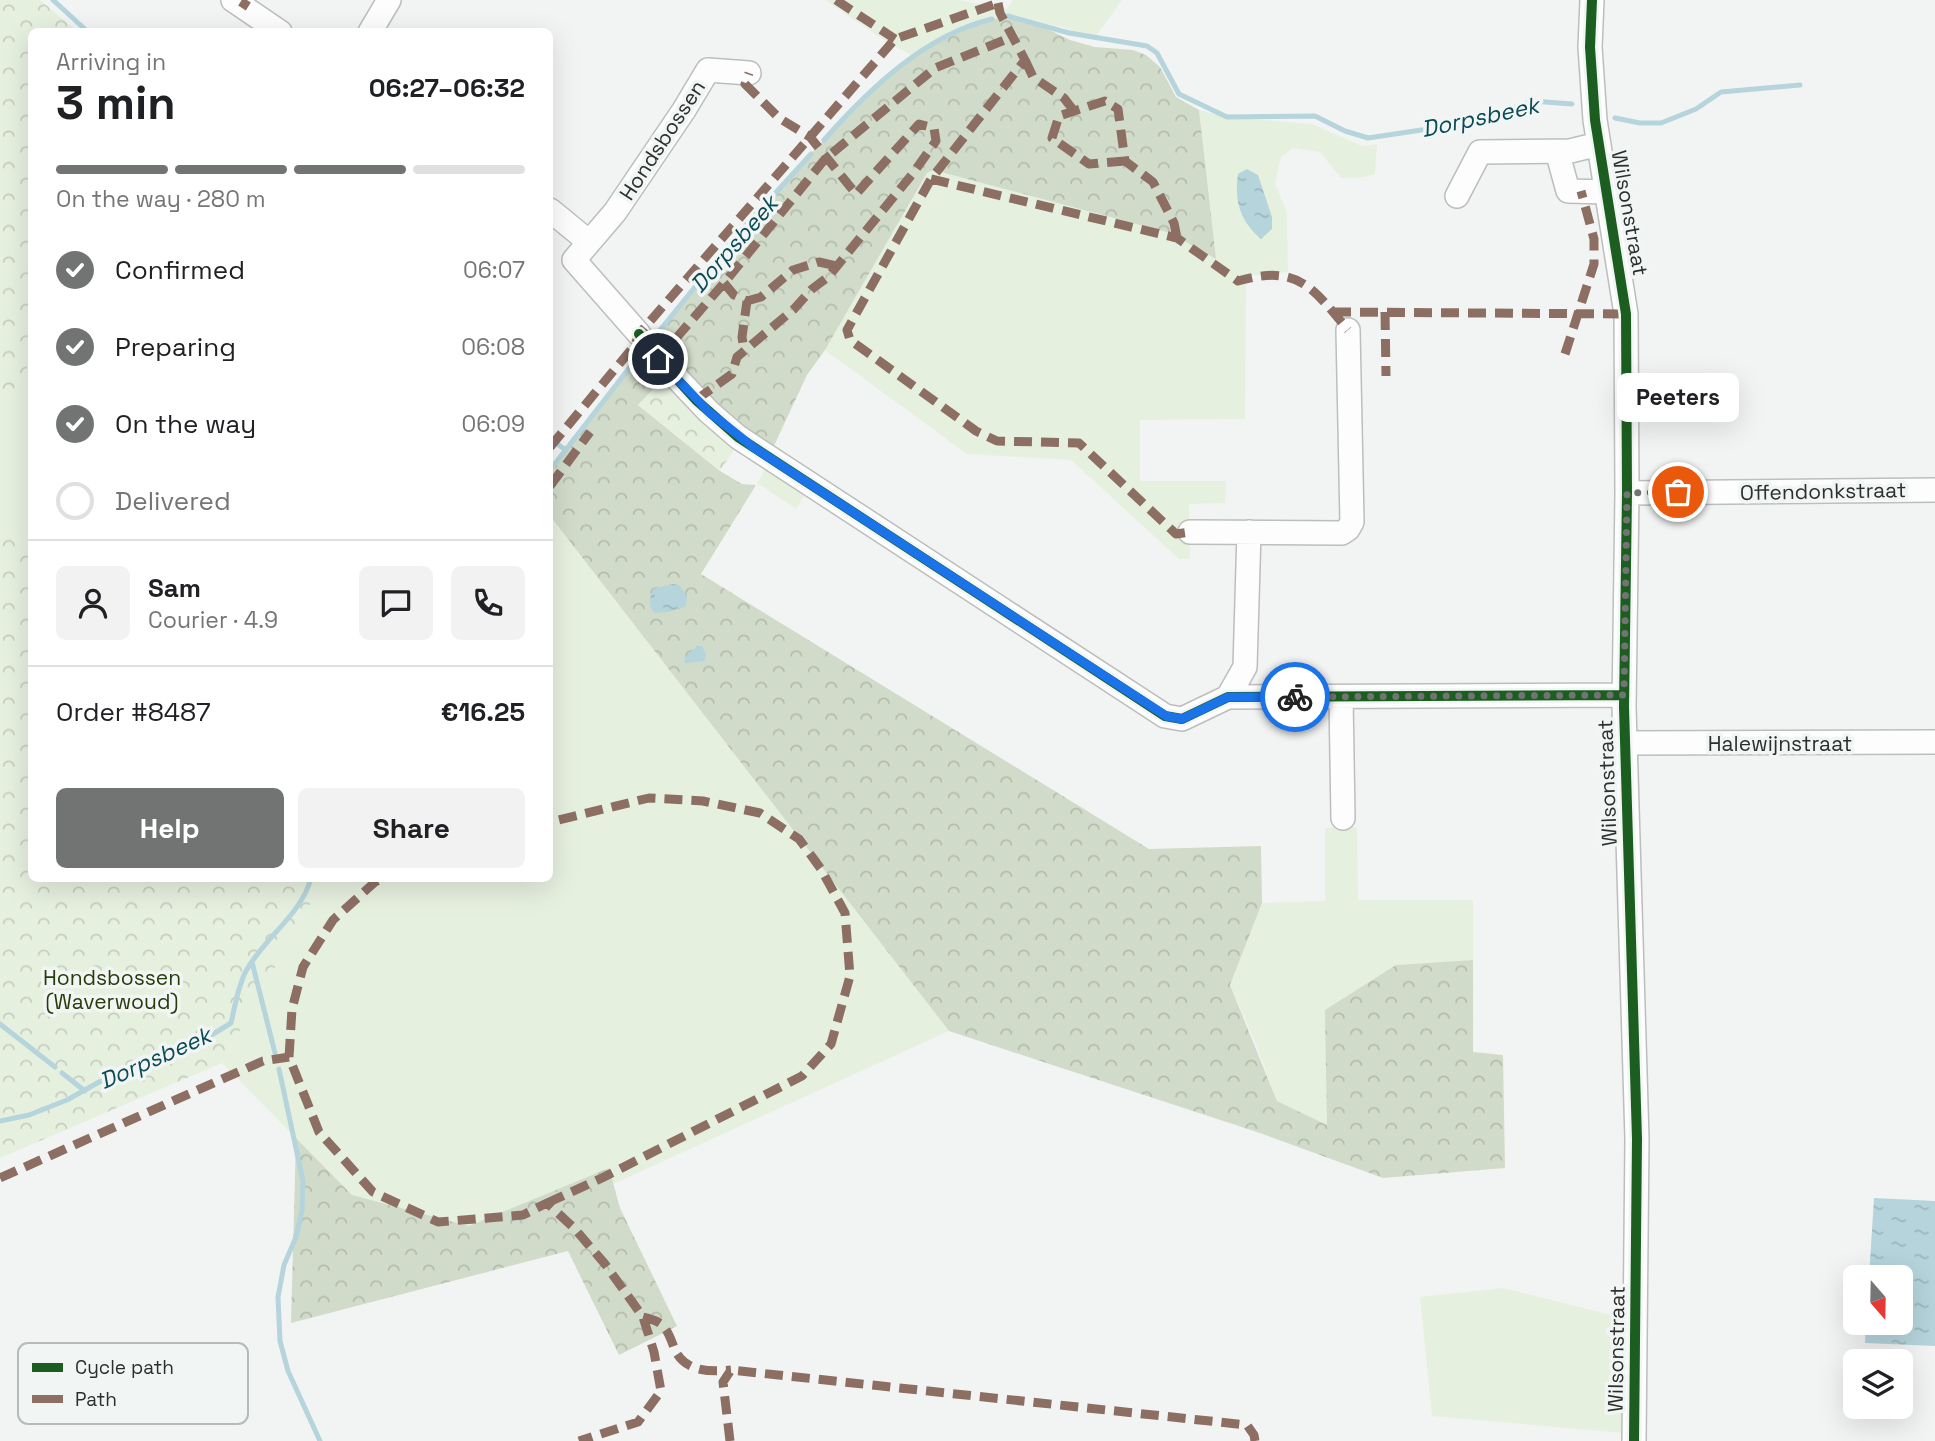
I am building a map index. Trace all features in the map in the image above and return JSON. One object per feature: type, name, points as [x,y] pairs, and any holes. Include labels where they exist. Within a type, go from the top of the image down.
[{"type":"street","points":[[233,0],[274,28]]},
{"type":"street","points":[[372,28],[389,0]]},
{"type":"street","name":"Wilsonstraat","points":[[1592,0],[1590,47],[1595,120],[1626,314],[1624,695],[1637,1139],[1634,1441]]},
{"type":"street","name":"Hondsbossen","points":[[639,334],[574,260],[615,212],[708,70],[749,73]]},
{"type":"street","points":[[1457,196],[1480,152],[1570,151],[1599,144]]},
{"type":"street","points":[[1557,151],[1568,191],[1607,192]]},
{"type":"street","points":[[553,212],[589,242]]},
{"type":"street","points":[[1190,532],[1342,533],[1348,529],[1352,522],[1348,330]]},
{"type":"street","points":[[653,353],[709,412],[769,458],[1166,716],[1182,719],[1228,697],[1624,695]]},
{"type":"street","name":"Offendonkstraat","points":[[1627,493],[1935,490]]},
{"type":"street","points":[[1228,697],[1245,667],[1249,532]]},
{"type":"street","points":[[1341,697],[1343,818]]},
{"type":"street","name":"Halewijnstraat","points":[[1625,743],[1935,742]]},
{"type":"green space","points":[[0,0],[40,0],[73,28],[28,28],[28,366],[0,411]]},
{"type":"green space","points":[[825,0],[958,0],[1007,9],[1013,0],[1122,0],[1094,39],[1062,27],[1008,16],[929,46],[913,56],[887,42]]},
{"type":"green space","points":[[1008,16],[1035,23],[1070,40],[1095,47],[1133,50],[1146,55],[1160,67],[1176,97],[1199,110],[1216,259],[1170,233],[933,170],[927,173],[825,350],[807,375],[772,450],[735,425],[658,347],[656,335],[801,165],[884,79],[937,41],[971,26]]},
{"type":"green space","points":[[1199,110],[1227,117],[1312,124],[1362,146],[1377,144],[1375,174],[1360,178],[1341,178],[1320,152],[1293,148],[1281,157],[1275,184],[1287,212],[1288,272],[1246,276],[1245,419],[1140,420],[1140,481],[1226,481],[1225,503],[1189,504],[1190,556],[1189,559],[1179,559],[1071,460],[967,454],[825,350],[927,173],[933,170],[1170,233],[1215,258]]},
{"type":"green space","points":[[637,358],[664,378],[638,405],[720,471],[742,484],[756,485],[701,574],[1149,849],[1261,846],[1262,903],[1230,985],[1277,1101],[1327,1125],[1325,1010],[1396,965],[1473,960],[1473,1052],[1503,1055],[1505,1168],[1383,1178],[1260,1133],[949,1031],[553,520],[553,466]]},
{"type":"green space","points":[[28,366],[28,541],[0,526],[0,411]]},
{"type":"green space","points":[[664,378],[736,447],[720,471],[638,405]]},
{"type":"green space","points":[[767,467],[806,493],[796,509],[757,483]]},
{"type":"green space","points":[[553,520],[949,1031],[451,1258],[352,1195],[222,1063],[322,882],[553,882]]},
{"type":"green space","name":"Hondsbossen (Waverwoud)","points":[[0,526],[28,541],[28,882],[322,882],[222,1063],[0,1158]]},
{"type":"green space","points":[[1357,827],[1358,900],[1473,900],[1473,960],[1396,965],[1328,1126],[1277,1101],[1230,985],[1262,903],[1325,901],[1325,828]]},
{"type":"green space","points":[[296,1138],[352,1195],[469,1226],[609,1168],[620,1208],[677,1326],[619,1355],[568,1251],[291,1323]]},
{"type":"green space","points":[[1503,1288],[1619,1317],[1623,1433],[1432,1416],[1420,1297]]},
{"type":"water","points":[[1247,169],[1258,175],[1272,217],[1272,229],[1261,239],[1243,218],[1238,202],[1238,174]]},
{"type":"water","points":[[679,585],[687,595],[686,606],[655,613],[650,604],[653,589]]},
{"type":"water","points":[[697,646],[702,646],[706,655],[704,661],[685,663],[684,658]]},
{"type":"water","points":[[1874,1198],[1935,1201],[1935,1346],[1865,1343],[1865,1335],[1913,1335],[1913,1265],[1870,1265]]},
{"type":"waterway","points":[[53,0],[84,28]]},
{"type":"waterway","name":"Dorpsbeek","points":[[1008,16],[1069,33],[1147,46],[1157,53],[1179,94],[1227,117],[1315,116],[1345,131],[1368,138],[1475,122],[1532,101],[1572,104]]},
{"type":"waterway","name":"Dorpsbeek","points":[[824,140],[859,102],[921,51],[967,27],[992,19]]},
{"type":"waterway","name":"Dorpsbeek","points":[[1615,118],[1640,123],[1661,123],[1696,109],[1721,92],[1800,85]]},
{"type":"waterway","name":"Dorpsbeek","points":[[656,335],[738,234],[811,154]]},
{"type":"waterway","name":"Dorpsbeek","points":[[553,466],[637,358]]},
{"type":"waterway","points":[[553,441],[566,450]]},
{"type":"waterway","name":"Dorpsbeek","points":[[0,1121],[29,1115],[67,1100],[101,1081],[197,1044],[231,1023],[246,971],[300,903],[309,882]]},
{"type":"waterway","points":[[252,962],[275,1053]]},
{"type":"waterway","points":[[0,1024],[55,1067]]},
{"type":"waterway","points":[[279,1069],[303,1181],[302,1210],[296,1237],[284,1265],[278,1297],[280,1341],[288,1371],[320,1441]]},
{"type":"waterway","points":[[62,1073],[85,1091]]},
{"type":"marked path","points":[[242,8],[247,0]]},
{"type":"marked path","points":[[836,0],[895,39]]},
{"type":"marked path","points":[[553,443],[635,345],[639,334],[895,39],[998,3],[1000,0]]},
{"type":"marked path","points":[[998,3],[1000,13],[1025,60],[931,179],[847,330],[850,340],[976,431],[997,441],[1079,443],[1176,534],[1190,532]]},
{"type":"marked path","points":[[658,359],[825,159],[935,68],[1012,37]]},
{"type":"marked path","points":[[1025,60],[1033,77],[1064,98],[1074,111]]},
{"type":"marked path","points":[[696,400],[732,374],[737,357],[828,277],[936,141],[934,128],[919,124],[856,194],[810,137],[779,118],[745,84],[749,73]]},
{"type":"marked path","points":[[1125,161],[1089,164],[1052,138],[1059,116],[1105,101],[1118,109],[1125,161],[1153,182],[1174,223],[1177,238]]},
{"type":"marked path","points":[[931,179],[1177,238],[1238,281],[1275,275],[1290,278],[1313,291],[1348,330]]},
{"type":"marked path","points":[[1565,354],[1594,264],[1594,239],[1581,191]]},
{"type":"marked path","points":[[747,301],[761,297],[793,270],[819,262],[837,266]]},
{"type":"marked path","points":[[724,283],[734,295],[747,301],[742,337],[744,351]]},
{"type":"marked path","points":[[1333,312],[1626,314]]},
{"type":"marked path","points":[[1385,312],[1386,376]]},
{"type":"marked path","points":[[553,482],[590,432]]},
{"type":"marked path","points":[[547,1203],[602,1178],[802,1076],[831,1044],[850,976],[845,913],[821,869],[799,839],[760,813],[703,801],[649,798],[553,821]]},
{"type":"marked path","points":[[289,1057],[292,1009],[303,967],[333,920],[375,882]]},
{"type":"marked path","points":[[0,1178],[263,1061],[289,1057],[319,1132],[373,1192],[438,1222],[523,1215],[547,1203],[574,1228],[605,1264],[643,1317],[654,1352],[661,1391],[638,1422],[579,1441]]},
{"type":"marked path","points":[[643,1317],[663,1326],[676,1352],[686,1364],[700,1369],[731,1370]]},
{"type":"marked path","points":[[730,1441],[723,1382],[731,1370],[1247,1425],[1255,1441]]},
{"type":"cycle path","points":[[1592,0],[1590,47],[1595,120],[1626,314],[1624,707],[1637,1139],[1634,1441]]},
{"type":"cycle path","points":[[639,334],[696,400],[738,437],[1165,716],[1182,719],[1228,697],[1624,695]]},
{"type":"way so far","points":[[1295,697],[1624,695],[1627,493],[1678,492]]},
{"type":"place","name":"Peeters","points":[[1678,492]]},
{"type":"route","points":[[658,359],[724,426],[753,447],[1166,716],[1182,719],[1228,697],[1295,697]]}]
